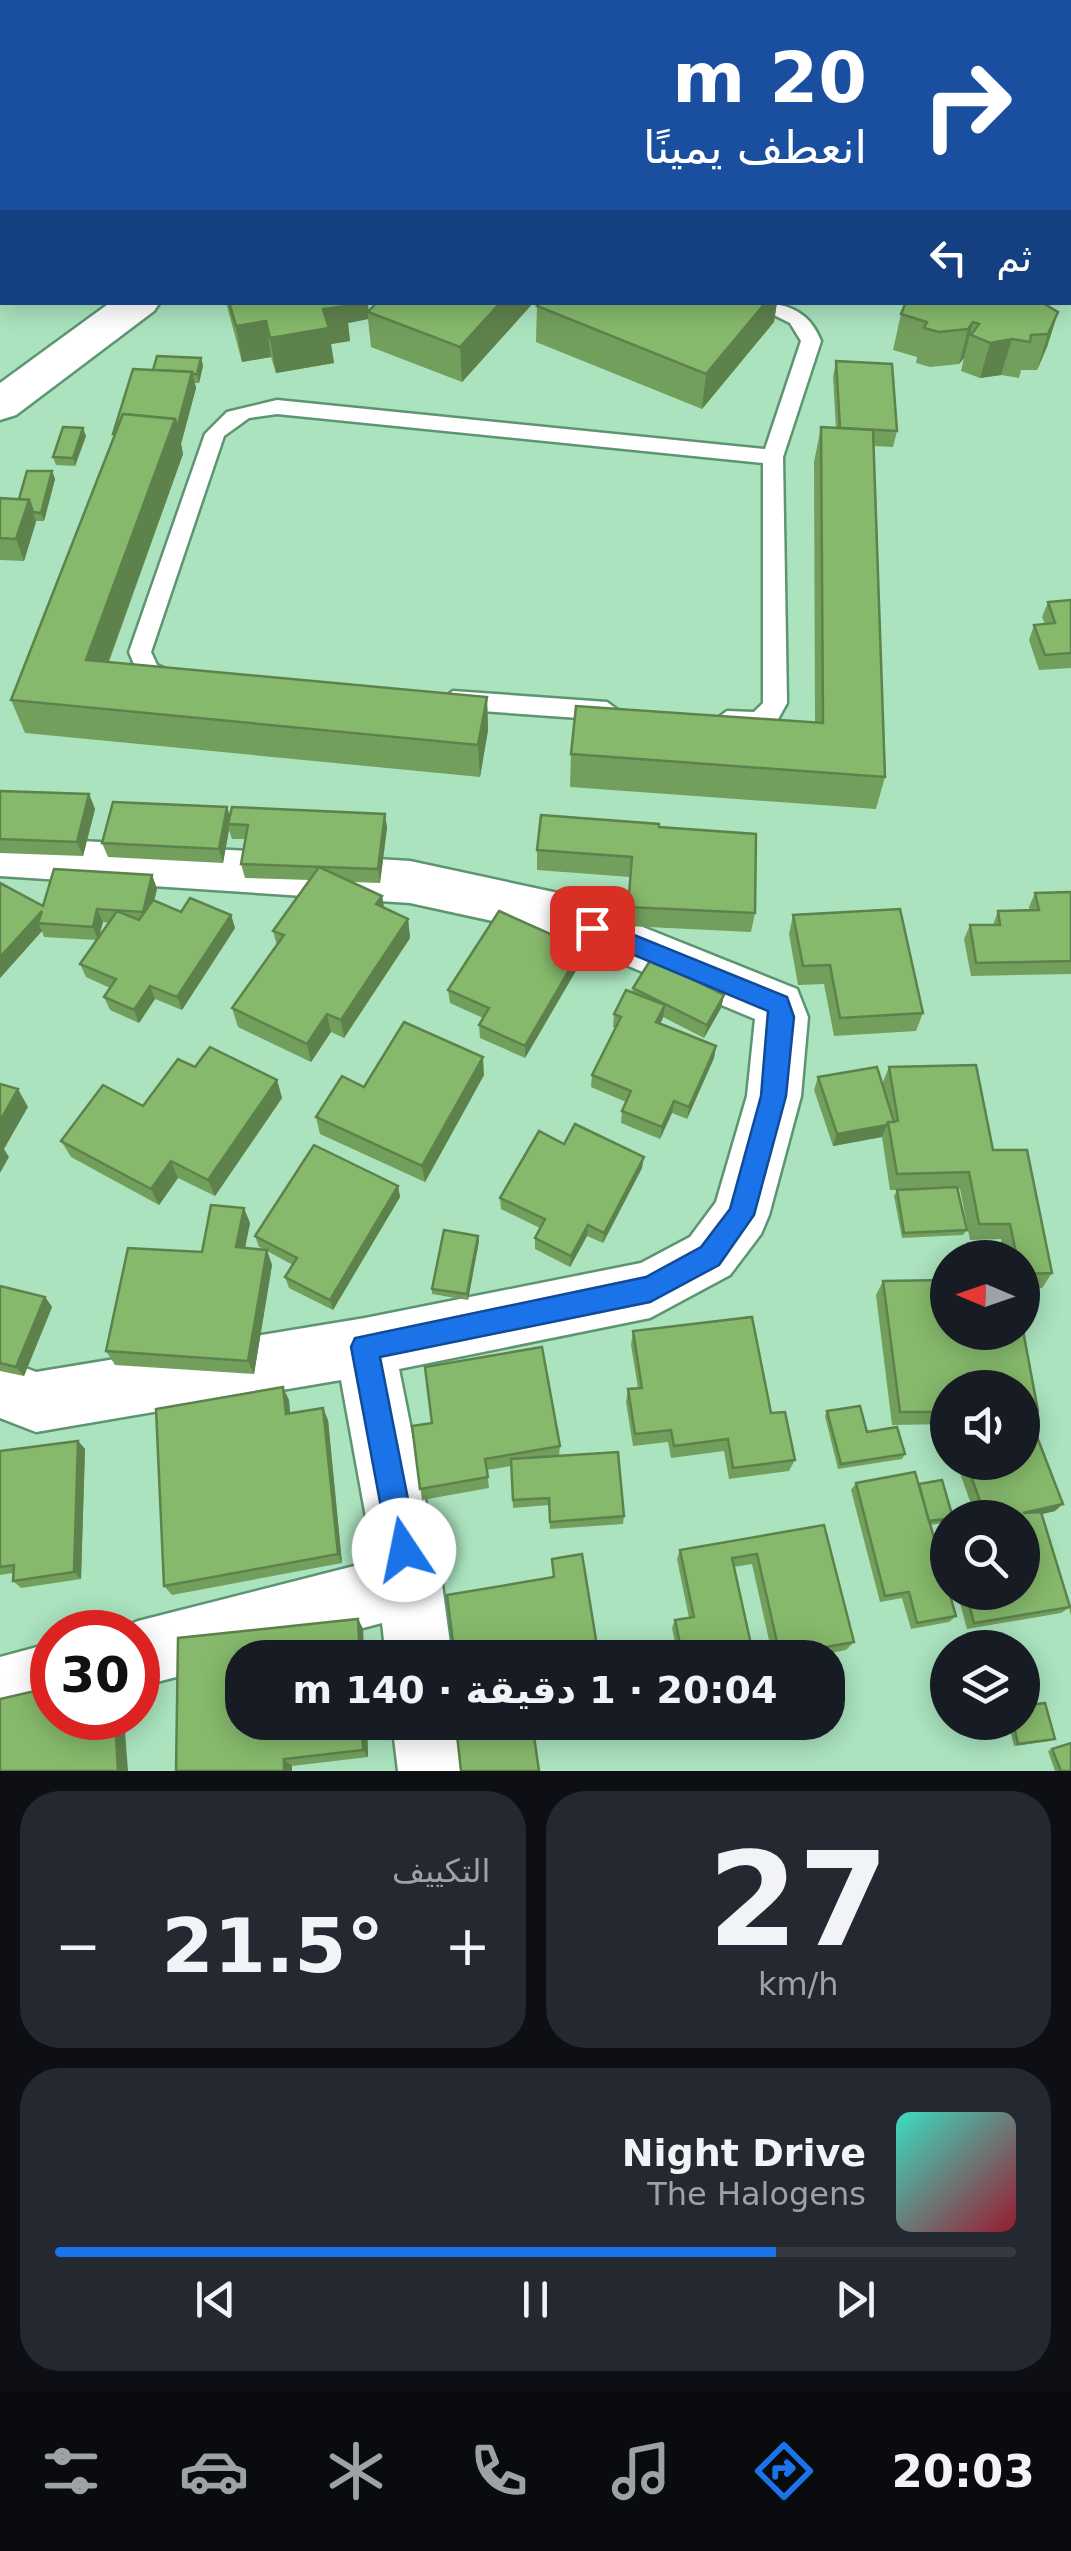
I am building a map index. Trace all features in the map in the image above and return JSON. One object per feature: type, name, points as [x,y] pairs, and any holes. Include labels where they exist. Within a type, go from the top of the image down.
[{"type":"main road","points":[[0,405],[135,305]]},
{"type":"street","points":[[0,856],[410,882],[558,914],[778,1004],[782,1017],[769,1113],[741,1215],[710,1256],[650,1290],[365,1347],[36,1402],[0,1388]]},
{"type":"street","points":[[365,1347],[410,1584],[417,1640]]},
{"type":"street","points":[[160,1648],[410,1584]]},
{"type":"street","points":[[0,1690],[30,1682]]},
{"type":"street","points":[[428,1740],[432,1771]]},
{"type":"lane","points":[[696,718],[756,721],[769,715],[775,703],[773,457],[811,340],[807,326],[795,316],[765,305]]},
{"type":"lane","points":[[186,681],[151,674],[142,666],[140,652],[215,434],[226,419],[256,408],[277,407],[773,457]]},
{"type":"lane","points":[[421,698],[637,714]]},
{"type":"building","points":[[230,305],[346,306],[323,309],[329,328],[270,338],[266,321],[236,326]]},
{"type":"building","points":[[374,305],[498,305],[460,347],[368,312]]},
{"type":"building","points":[[538,305],[764,305],[706,374]]},
{"type":"building","points":[[905,305],[1046,305],[1058,312],[1048,334],[1031,335],[1030,342],[1012,339],[990,343],[971,335],[979,324],[973,322],[968,329],[939,332],[924,328],[927,322],[901,314]]},
{"type":"building","points":[[157,356],[201,358],[197,374],[192,374],[153,370]]},
{"type":"building","points":[[836,361],[892,364],[897,431],[840,428]]},
{"type":"building","points":[[133,369],[192,372],[177,428],[175,419],[123,414],[113,434]]},
{"type":"building","points":[[123,414],[175,419],[86,660],[487,697],[478,745],[11,700]]},
{"type":"building","points":[[63,427],[83,428],[73,458],[53,457]]},
{"type":"building","points":[[821,427],[873,430],[885,777],[571,754],[576,706],[823,723]]},
{"type":"building","points":[[27,471],[52,471],[41,513],[33,512],[29,500],[19,499]]},
{"type":"building","points":[[0,498],[29,500],[16,539],[0,538]]},
{"type":"building","points":[[1071,600],[1071,653],[1045,655],[1034,625],[1055,623],[1048,602]]},
{"type":"building","points":[[0,791],[89,794],[77,842],[0,839]]},
{"type":"building","points":[[113,802],[227,807],[219,849],[102,843]]},
{"type":"building","points":[[232,807],[385,814],[378,869],[241,864],[248,825],[228,824]]},
{"type":"building","points":[[541,815],[756,834],[755,913],[628,907],[632,857],[537,850]]},
{"type":"building","points":[[319,867],[382,896],[376,904],[408,919],[341,1020],[327,1014],[307,1044],[232,1008],[284,935],[273,931]]},
{"type":"building","points":[[54,869],[152,875],[143,912],[97,909],[93,927],[38,923],[42,911],[0,957],[0,883],[43,906]]},
{"type":"building","points":[[1071,892],[1071,961],[976,963],[970,925],[1000,925],[998,911],[1039,910],[1035,893]]},
{"type":"building","points":[[190,898],[231,915],[177,997],[150,986],[134,1010],[104,997],[116,979],[80,964],[117,911],[139,920],[153,900],[181,912]]},
{"type":"building","points":[[900,909],[923,1013],[840,1018],[830,965],[803,966],[793,915]]},
{"type":"building","points":[[499,911],[582,948],[525,1046],[479,1025],[489,1008],[448,990]]},
{"type":"building","points":[[651,959],[724,995],[707,1025],[633,988]]},
{"type":"building","points":[[626,990],[665,1005],[656,1022],[716,1046],[689,1107],[674,1101],[662,1127],[622,1111],[631,1091],[592,1075],[621,1017],[614,1014]]},
{"type":"building","points":[[404,1022],[483,1057],[422,1166],[316,1117],[342,1076],[364,1087]]},
{"type":"building","points":[[210,1047],[277,1080],[208,1180],[171,1161],[151,1189],[61,1141],[103,1085],[143,1106],[178,1059],[195,1067]]},
{"type":"building","points":[[976,1065],[993,1150],[1027,1150],[1052,1273],[1040,1273],[1040,1240],[1013,1240],[1010,1224],[979,1224],[969,1172],[897,1174],[888,1122],[898,1121],[889,1067]]},
{"type":"building","points":[[877,1067],[894,1122],[837,1134],[818,1077]]},
{"type":"building","points":[[0,1084],[18,1089],[0,1121]]},
{"type":"building","points":[[575,1124],[644,1157],[604,1233],[588,1225],[571,1256],[535,1238],[545,1219],[500,1198],[539,1131],[564,1144]]},
{"type":"building","points":[[314,1145],[398,1186],[330,1300],[285,1277],[297,1258],[255,1236]]},
{"type":"building","points":[[957,1187],[967,1230],[904,1233],[897,1190]]},
{"type":"building","points":[[211,1205],[244,1208],[236,1247],[267,1250],[248,1361],[106,1351],[128,1248],[202,1252]]},
{"type":"building","points":[[444,1230],[478,1236],[467,1294],[432,1289]]},
{"type":"building","points":[[930,1280],[930,1350],[1027,1350],[1030,1370],[930,1370],[930,1412],[900,1412],[883,1281]]},
{"type":"building","points":[[0,1286],[45,1297],[16,1367],[0,1363]]},
{"type":"building","points":[[752,1317],[771,1413],[785,1412],[795,1460],[733,1468],[728,1439],[674,1446],[671,1430],[635,1434],[628,1389],[642,1388],[633,1331]]},
{"type":"building","points":[[542,1347],[560,1446],[485,1459],[488,1477],[420,1489],[412,1426],[432,1423],[425,1367]]},
{"type":"building","points":[[283,1387],[286,1414],[323,1408],[338,1554],[164,1586],[156,1409]]},
{"type":"building","points":[[860,1406],[867,1432],[897,1427],[905,1454],[841,1464],[827,1411]]},
{"type":"building","points":[[78,1441],[74,1572],[13,1581],[14,1565],[0,1567],[0,1451]]},
{"type":"building","points":[[1040,1445],[1063,1504],[1040,1509],[1040,1500],[980,1500],[972,1480],[1040,1480]]},
{"type":"building","points":[[618,1452],[624,1516],[550,1522],[549,1498],[513,1500],[511,1459]]},
{"type":"building","points":[[915,1472],[930,1524],[930,1610],[954,1610],[956,1616],[917,1623],[909,1592],[885,1596],[856,1483]]},
{"type":"building","points":[[942,1480],[948,1500],[930,1500],[930,1521],[929,1521],[919,1484]]},
{"type":"building","points":[[1041,1512],[1070,1607],[974,1623],[971,1610],[1040,1610]]},
{"type":"building","points":[[824,1525],[854,1642],[777,1640],[757,1554],[732,1558],[750,1640],[679,1640],[675,1620],[694,1617],[680,1550]]},
{"type":"building","points":[[582,1554],[596,1640],[453,1640],[447,1595],[554,1577],[552,1559]]},
{"type":"building","points":[[358,1619],[359,1640],[225,1640],[225,1740],[363,1740],[363,1750],[284,1759],[284,1771],[176,1771],[178,1638]]},
{"type":"building","points":[[30,1692],[30,1740],[116,1740],[118,1771],[0,1771],[0,1699]]},
{"type":"building","points":[[1045,1703],[1055,1739],[1018,1744],[1017,1740],[1040,1740],[1040,1704]]},
{"type":"building","points":[[458,1740],[535,1740],[539,1771],[461,1771]]},
{"type":"building","points":[[1071,1743],[1071,1771],[1061,1771],[1052,1749]]},
{"type":"route","points":[[404,1550],[365,1347],[650,1290],[710,1256],[741,1215],[774,1096],[782,1017],[778,1004],[592,928]]}]
